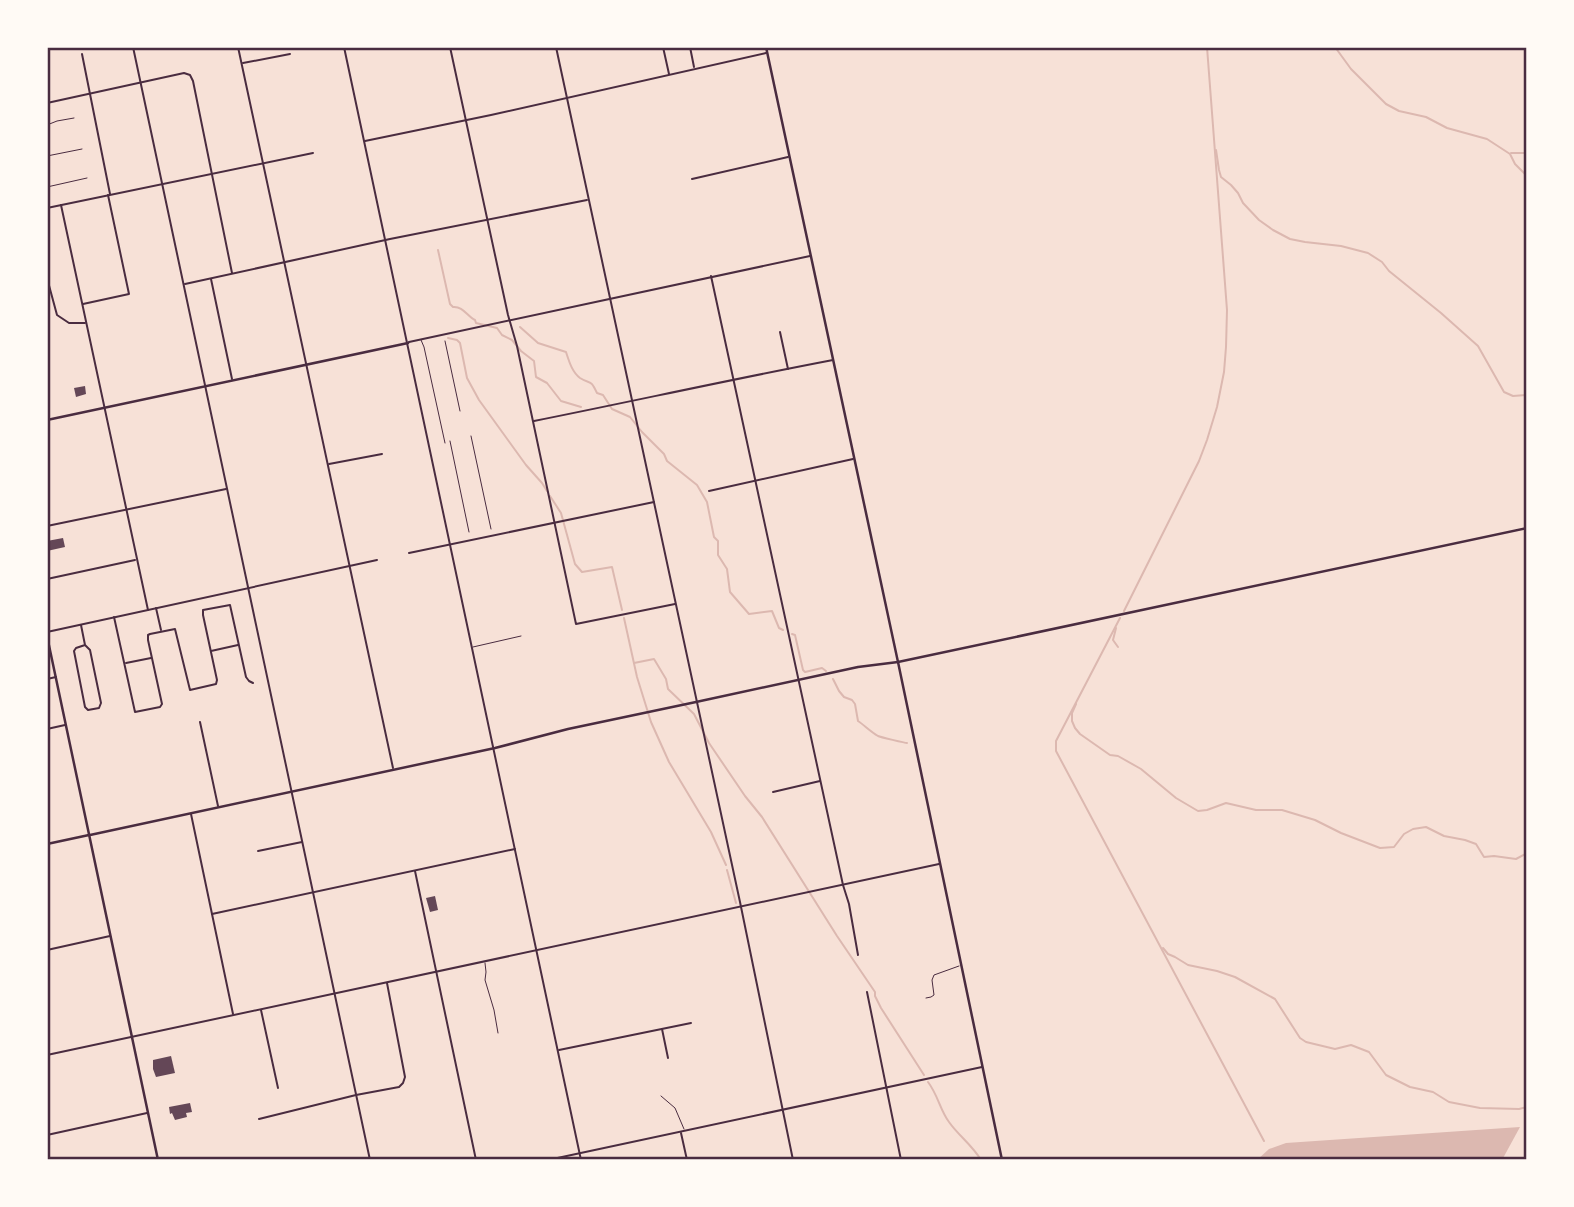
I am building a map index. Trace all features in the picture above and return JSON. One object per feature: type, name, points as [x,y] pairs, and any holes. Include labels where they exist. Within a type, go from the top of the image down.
[{"type":"street","points":[[133,47],[370,1160]]},
{"type":"street","points":[[239,47],[393,769]]},
{"type":"street","points":[[344,47],[582,1160]]},
{"type":"street","points":[[450,47],[576,624],[676,603]]},
{"type":"street","points":[[556,47],[793,1160]]},
{"type":"street","points":[[663,47],[669,74]]},
{"type":"street","points":[[690,47],[695,68]]},
{"type":"street","points":[[765,47],[1002,1160]]},
{"type":"street","points":[[364,142],[767,53]]},
{"type":"street","points":[[82,54],[129,294],[82,305]]},
{"type":"street","points":[[242,63],[290,54]]},
{"type":"street","points":[[47,103],[184,73],[190,75],[233,274]]},
{"type":"street","points":[[47,208],[313,153]]},
{"type":"street","points":[[692,179],[789,157]]},
{"type":"street","points":[[183,285],[589,199]]},
{"type":"street","points":[[61,205],[148,610]]},
{"type":"street","points":[[47,420],[810,256]]},
{"type":"street","points":[[711,276],[858,954]]},
{"type":"street","points":[[47,278],[57,315],[69,323],[86,324]]},
{"type":"street","points":[[211,279],[232,380]]},
{"type":"street","points":[[780,332],[788,369]]},
{"type":"street","points":[[533,421],[833,360]]},
{"type":"street","points":[[328,465],[382,454]]},
{"type":"street","points":[[709,491],[854,459]]},
{"type":"street","points":[[47,526],[227,489]]},
{"type":"street","points":[[409,553],[654,502]]},
{"type":"street","points":[[47,844],[858,667],[898,662],[1527,528]]},
{"type":"street","points":[[47,579],[137,560]]},
{"type":"street","points":[[158,1160],[47,634],[81,624],[377,560]]},
{"type":"street","points":[[114,617],[135,712],[161,706],[148,635],[175,629],[190,690],[216,684],[203,610],[230,605],[246,677],[253,683]]},
{"type":"street","points":[[156,608],[161,631]]},
{"type":"street","points":[[81,624],[85,645],[90,650],[101,703],[99,708],[88,710],[85,707],[74,651],[85,645]]},
{"type":"street","points":[[211,651],[239,645]]},
{"type":"street","points":[[124,664],[152,657]]},
{"type":"street","points":[[47,679],[56,677]]},
{"type":"street","points":[[200,722],[218,807]]},
{"type":"street","points":[[47,729],[66,725]]},
{"type":"street","points":[[773,792],[821,781]]},
{"type":"street","points":[[191,813],[233,1015]]},
{"type":"street","points":[[258,851],[303,842]]},
{"type":"street","points":[[212,914],[516,849]]},
{"type":"street","points":[[47,1055],[940,864]]},
{"type":"street","points":[[415,870],[476,1160]]},
{"type":"street","points":[[47,950],[111,936]]},
{"type":"street","points":[[259,1119],[399,1087],[403,1083],[405,1077],[386,983]]},
{"type":"street","points":[[867,992],[901,1160]]},
{"type":"street","points":[[261,1009],[278,1088]]},
{"type":"street","points":[[558,1051],[691,1023]]},
{"type":"street","points":[[662,1029],[668,1058]]},
{"type":"street","points":[[548,1160],[983,1067]]},
{"type":"street","points":[[47,1135],[148,1113]]},
{"type":"street","points":[[683,1131],[687,1160]]},
{"type":"lane","points":[[47,125],[75,118]]},
{"type":"lane","points":[[47,156],[82,149]]},
{"type":"lane","points":[[47,187],[87,178]]},
{"type":"lane","points":[[421,340],[445,443]]},
{"type":"lane","points":[[445,341],[460,411]]},
{"type":"lane","points":[[471,436],[491,529]]},
{"type":"lane","points":[[450,441],[469,532]]},
{"type":"lane","points":[[473,647],[521,636]]},
{"type":"lane","points":[[485,961],[485,979],[498,1033]]},
{"type":"lane","points":[[926,998],[934,995],[934,975],[962,965]]},
{"type":"lane","points":[[661,1096],[675,1108],[683,1131]]},
{"type":"shaded area","points":[[1520,1127],[1502,1160],[1257,1160],[1269,1149],[1286,1143]]},
{"type":"building","points":[[85,386],[86,394],[76,397],[74,388]]},
{"type":"building","points":[[63,538],[65,547],[47,551],[47,541]]},
{"type":"building","points":[[435,896],[438,910],[430,912],[426,898]]},
{"type":"building","points":[[171,1056],[175,1073],[156,1077],[153,1060]]},
{"type":"building","points":[[190,1103],[192,1112],[186,1113],[187,1117],[175,1120],[172,1113],[170,1114],[169,1107]]},
{"type":"waterway","points":[[1124,611],[1199,461],[1217,407],[1224,372],[1227,310],[1207,47]]},
{"type":"waterway","points":[[1335,47],[1351,69],[1386,104],[1399,111],[1426,117],[1447,128],[1487,139],[1510,154],[1515,164],[1527,176]]},
{"type":"waterway","points":[[1216,150],[1221,177],[1231,185],[1259,220],[1290,239],[1341,246],[1368,253],[1382,262],[1389,271],[1478,346],[1504,392],[1513,396],[1527,395]]},
{"type":"waterway","points":[[1511,153],[1527,153]]},
{"type":"waterway","points":[[438,250],[450,304],[462,310],[476,323],[497,328],[534,361],[536,377],[547,383],[561,401],[581,407]]},
{"type":"waterway","points":[[520,327],[538,343],[566,352],[577,376],[603,395],[612,409],[630,417],[664,454],[667,461],[697,485],[707,502],[714,537],[718,541],[718,555],[727,569],[730,592],[749,614],[772,611],[779,628],[783,630]]},
{"type":"waterway","points":[[448,338],[460,343],[467,378],[479,400],[547,491]]},
{"type":"waterway","points":[[550,496],[561,513],[575,564],[582,572],[612,567],[622,610]]},
{"type":"waterway","points":[[624,618],[637,677],[651,722],[669,762],[711,832],[726,865]]},
{"type":"waterway","points":[[1120,618],[1056,741],[1056,751],[1264,1141]]},
{"type":"waterway","points":[[1116,628],[1113,640],[1118,647]]},
{"type":"waterway","points":[[792,634],[795,635],[803,670],[805,672],[822,668],[826,671]]},
{"type":"waterway","points":[[634,663],[654,659],[666,679],[668,689],[694,714],[709,743],[762,817],[875,992],[881,1008],[924,1075]]},
{"type":"waterway","points":[[833,679],[844,697],[855,704],[858,721],[878,736],[907,743]]},
{"type":"waterway","points":[[1076,704],[1072,721],[1080,734],[1110,755],[1118,756],[1141,769],[1176,798],[1198,811],[1226,803],[1256,810],[1282,810],[1315,820],[1380,848],[1394,847],[1404,834],[1426,827],[1444,836],[1476,844],[1484,857],[1516,859],[1527,853]]},
{"type":"waterway","points":[[727,870],[736,903]]},
{"type":"waterway","points":[[1163,948],[1168,954],[1188,965],[1235,977],[1275,999],[1300,1038],[1306,1042],[1335,1049],[1351,1045],[1369,1052],[1386,1075],[1410,1087],[1433,1092],[1449,1102],[1480,1108],[1527,1107]]},
{"type":"waterway","points":[[928,1082],[949,1122],[981,1160]]}]
